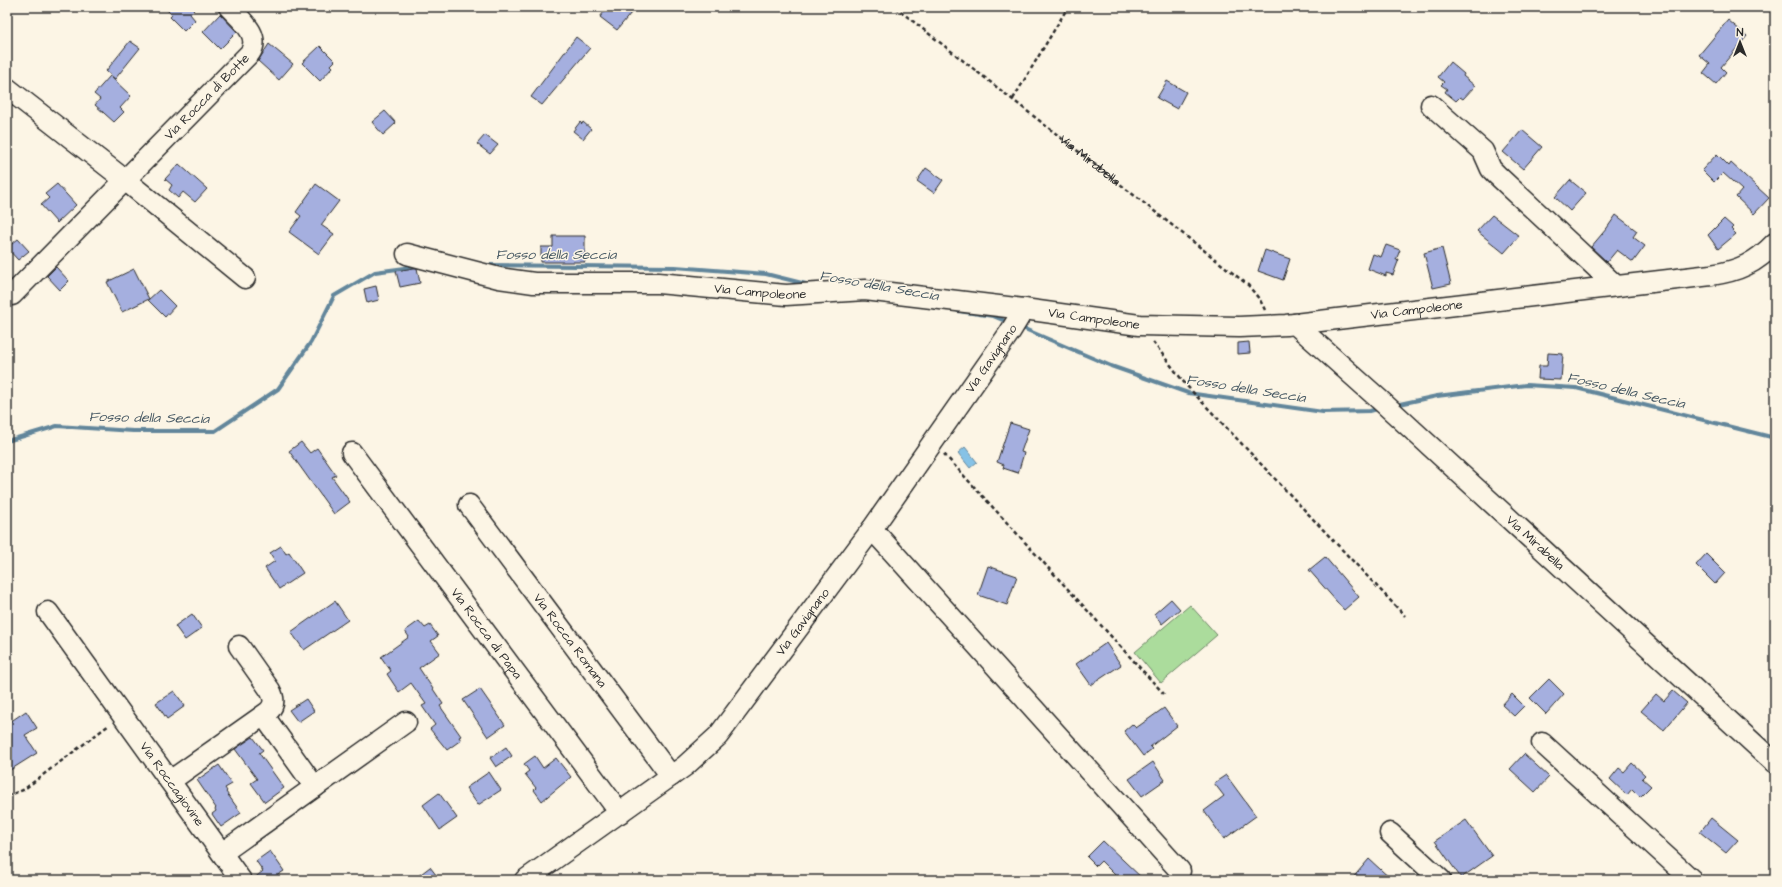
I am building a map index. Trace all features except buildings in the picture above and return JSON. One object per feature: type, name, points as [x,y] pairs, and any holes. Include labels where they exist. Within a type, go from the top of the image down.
[{"type":"street","name":"Via Rocca di Botte","points":[[12,295],[252,50],[254,42],[252,34],[229,7]]},
{"type":"street","points":[[7,88],[125,180],[245,278]]},
{"type":"street","points":[[1431,105],[1483,151],[1491,169],[1496,175],[1616,286]]},
{"type":"street","name":"Via Campoleone","points":[[407,254],[504,279],[534,283],[658,283],[764,294],[793,295],[850,290],[881,291],[1024,308],[1139,325],[1184,327],[1267,326],[1295,324],[1711,275],[1731,271],[1754,262],[1775,243]]},
{"type":"street","name":"Via Gavignano","points":[[525,880],[670,776],[706,748],[728,723],[872,529],[1010,332],[1024,308]]},
{"type":"street","name":"Via Mirabella","points":[[1295,324],[1775,763]]},
{"type":"street","name":"Via Rocca di Papa","points":[[352,454],[620,813]]},
{"type":"street","name":"Via Rocca Romana","points":[[469,505],[670,776]]},
{"type":"street","points":[[872,529],[1180,871]]},
{"type":"street","name":"Via Roccagiovine","points":[[48,612],[241,880]]},
{"type":"street","points":[[170,781],[268,712],[273,706],[274,698],[272,693],[239,646]]},
{"type":"street","points":[[222,853],[406,722]]},
{"type":"street","points":[[269,723],[315,787]]},
{"type":"street","points":[[1542,743],[1692,880]]},
{"type":"street","points":[[1390,833],[1441,880]]},
{"type":"path","name":"Via Mirabella","points":[[896,7],[1248,285],[1263,305],[1267,326]]},
{"type":"path","points":[[1012,99],[1068,7]]},
{"type":"path","points":[[1139,325],[1186,385],[1405,616]]},
{"type":"path","points":[[933,442],[1164,694]]},
{"type":"path","points":[[7,796],[23,790],[122,715]]},
{"type":"green space","points":[[1190,605],[1217,635],[1161,683],[1135,652]]},
{"type":"water","points":[[965,447],[977,462],[970,468],[958,453]]},
{"type":"waterway","name":"Fosso della Seccia","points":[[484,265],[675,267],[766,274],[810,285]]},
{"type":"waterway","name":"Fosso della Seccia","points":[[7,441],[57,426],[133,431],[215,431],[278,389],[311,342],[334,296],[375,272],[420,266]]},
{"type":"waterway","name":"Fosso della Seccia","points":[[958,311],[993,316],[1010,323]]},
{"type":"waterway","name":"Fosso della Seccia","points":[[1020,327],[1111,366],[1188,393],[1323,412],[1370,411],[1381,408]]},
{"type":"waterway","name":"Fosso della Seccia","points":[[1395,405],[1437,396],[1526,385],[1576,388],[1775,438]]}]
